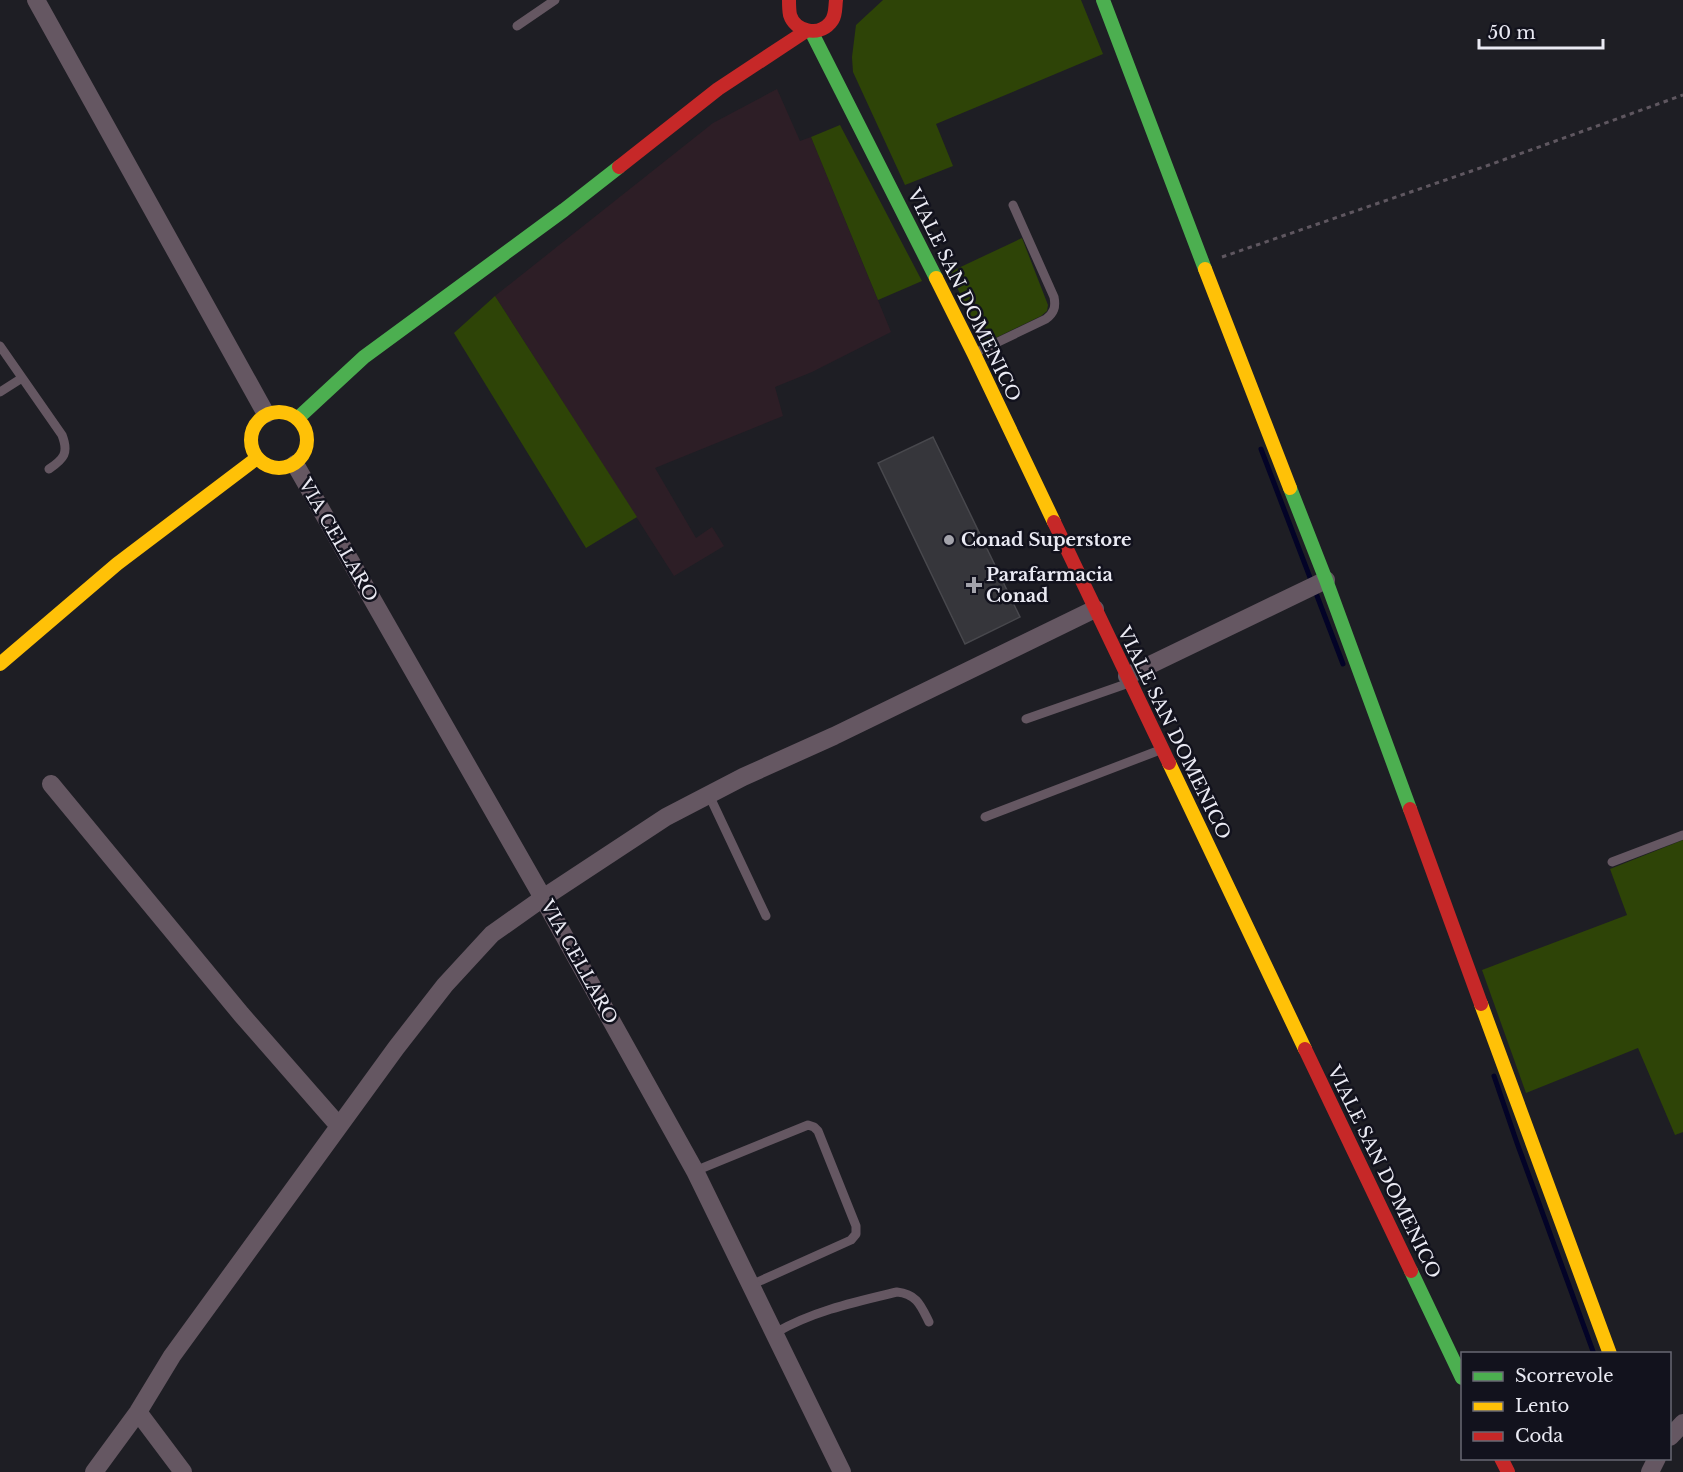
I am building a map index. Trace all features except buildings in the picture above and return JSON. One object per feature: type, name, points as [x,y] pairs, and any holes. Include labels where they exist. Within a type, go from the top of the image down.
[{"type":"main road","points":[[834,22],[836,0]]},
{"type":"main road","points":[[298,417],[364,357],[564,210],[733,79],[809,31],[823,29],[834,22],[850,0]]},
{"type":"main road","points":[[1103,0],[1203,264],[1317,584],[1610,1352]]},
{"type":"main road","name":"VIALE SAN DOMENICO","points":[[787,5],[793,22],[799,28],[809,31],[975,354],[1461,1376]]},
{"type":"main road","points":[[733,79],[760,43]]},
{"type":"main road","name":"VIALE SAN DOMENICO","points":[[839,53],[849,106]]},
{"type":"main road","points":[[274,411],[282,411],[298,417],[304,424],[308,441],[302,458],[295,464],[279,468],[271,467],[257,458],[251,442],[259,419],[274,411]]},
{"type":"main road","points":[[0,664],[117,564],[257,458]]},
{"type":"street","points":[[36,0],[266,414]]},
{"type":"street","name":"VIA CELLARO","points":[[295,464],[543,898],[695,1171],[842,1472]]},
{"type":"street","points":[[1128,679],[1317,584]]},
{"type":"street","points":[[94,1472],[138,1412],[172,1356],[396,1048],[445,985],[492,934],[666,817],[743,777],[834,736],[1095,609]]},
{"type":"street","points":[[51,784],[241,1014],[339,1126]]},
{"type":"street","points":[[138,1412],[183,1472]]},
{"type":"street","points":[[1671,1436],[1683,1423]]},
{"type":"lane","points":[[517,26],[555,0]]},
{"type":"lane","points":[[975,354],[1046,319],[1054,310],[1054,297],[1013,205]]},
{"type":"lane","points":[[0,346],[62,435],[66,446],[64,455],[49,469]]},
{"type":"lane","points":[[0,392],[22,378]]},
{"type":"lane","points":[[1026,719],[1128,679]]},
{"type":"lane","points":[[985,817],[1162,749]]},
{"type":"lane","points":[[708,795],[766,916]]},
{"type":"lane","points":[[1612,862],[1683,835]]},
{"type":"lane","points":[[695,1171],[808,1125],[818,1131],[856,1226],[856,1234],[851,1240],[751,1285]]},
{"type":"lane","points":[[775,1333],[792,1323],[836,1307],[897,1292],[913,1296],[929,1322]]},
{"type":"path","points":[[1203,264],[1683,95]]},
{"type":"shaded area","points":[[777,89],[800,141],[811,137],[891,332],[812,372],[775,387],[783,416],[655,468],[696,538],[712,527],[724,546],[674,576],[495,296],[713,123]]},
{"type":"green space","points":[[883,0],[1081,0],[1103,54],[936,124],[953,166],[905,185],[853,72],[852,57],[856,25]]},
{"type":"green space","points":[[840,125],[922,281],[878,300],[811,137]]},
{"type":"green space","points":[[1022,238],[1048,305],[1047,311],[983,344],[950,272]]},
{"type":"green space","points":[[495,296],[637,517],[586,548],[454,333]]},
{"type":"green space","points":[[1683,840],[1683,1132],[1675,1135],[1638,1048],[1526,1093],[1482,970],[1627,915],[1610,869]]},
{"type":"waterway","points":[[1261,449],[1343,664]]},
{"type":"waterway","points":[[1494,1076],[1593,1352]]},
{"type":"traffic: fast","points":[[1103,0],[1205,269]]},
{"type":"traffic: fast","points":[[811,31],[936,278]]},
{"type":"traffic: fast","points":[[298,418],[364,357],[619,167]]},
{"type":"traffic: fast","points":[[1290,488],[1410,809]]},
{"type":"traffic: fast","points":[[1411,1271],[1461,1376]]},
{"type":"traffic: slow","points":[[1205,269],[1290,488]]},
{"type":"traffic: slow","points":[[936,278],[1054,522]]},
{"type":"traffic: slow","points":[[273,412],[285,412],[295,416],[303,424],[307,440],[303,456],[295,464],[285,468],[273,468],[263,464],[255,456],[251,446],[251,434],[255,424],[263,416],[273,412]]},
{"type":"traffic: slow","points":[[0,664],[117,564],[257,458]]},
{"type":"traffic: slow","points":[[1169,763],[1305,1049]]},
{"type":"traffic: slow","points":[[1481,1004],[1609,1352]]},
{"type":"traffic: jam","points":[[789,0],[790,15],[793,21],[802,28],[813,31],[825,27],[832,21],[836,0]]},
{"type":"traffic: jam","points":[[619,167],[718,89],[806,31]]},
{"type":"traffic: jam","points":[[1054,522],[1169,763]]},
{"type":"traffic: jam","points":[[1410,809],[1481,1004]]},
{"type":"traffic: jam","points":[[1305,1049],[1411,1271]]},
{"type":"traffic: jam","points":[[1502,1460],[1508,1472]]},
{"type":"place","name":"Conad Superstore","points":[[949,540]]},
{"type":"place","name":"Parafarmacia Conad","points":[[974,585]]}]
